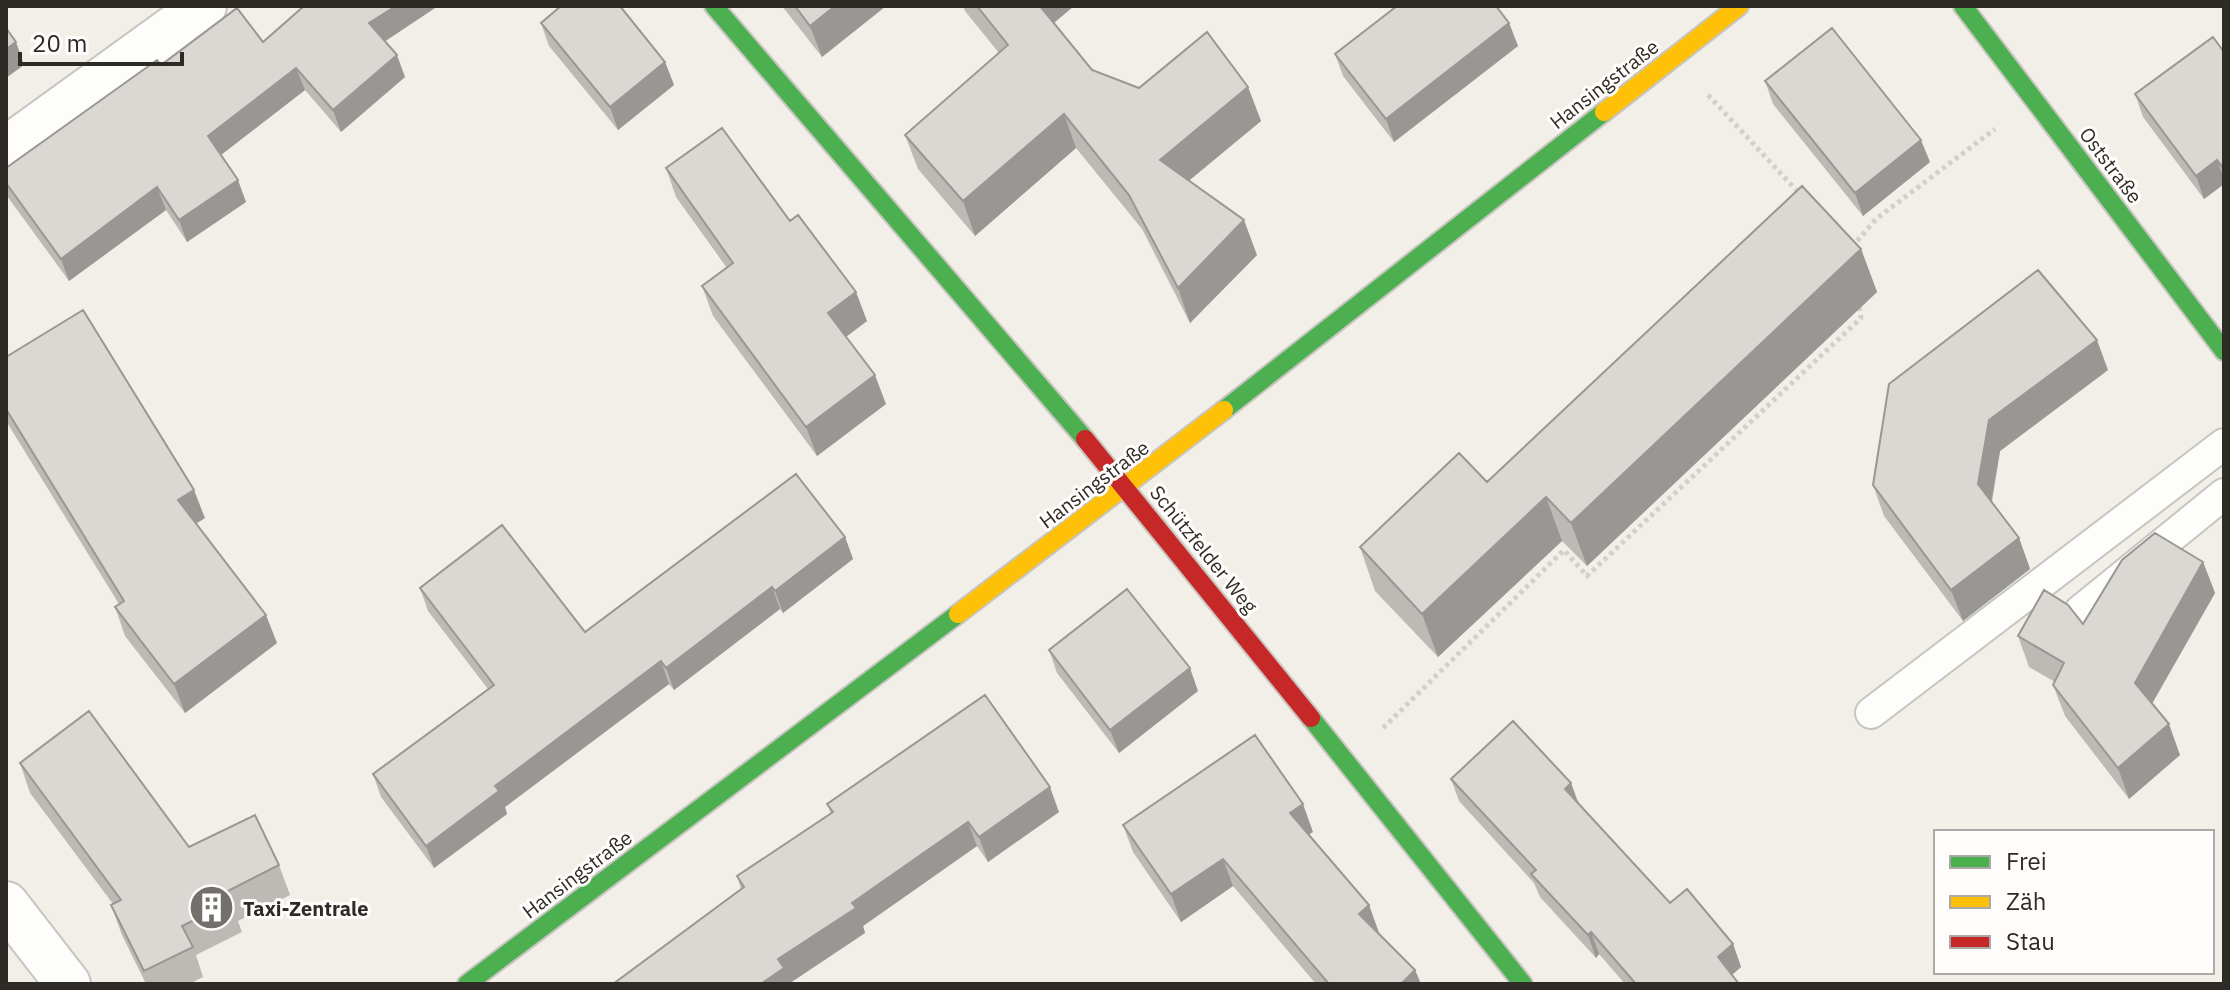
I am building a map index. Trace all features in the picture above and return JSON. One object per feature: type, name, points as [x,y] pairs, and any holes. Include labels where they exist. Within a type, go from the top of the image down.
[{"type":"street","points":[[6,149],[204,6]]},
{"type":"street","name":"Schützfelder Weg","points":[[714,6],[1127,487],[1523,984]]},
{"type":"street","name":"Hansingstraße","points":[[467,984],[1127,487],[1739,6]]},
{"type":"street","name":"Oststraße","points":[[1963,6],[2224,351]]},
{"type":"street","points":[[6,904],[68,984]]},
{"type":"lane","points":[[1871,713],[2224,444]]},
{"type":"lane","points":[[2080,611],[2224,494]]},
{"type":"path","points":[[1674,57],[1808,204]]},
{"type":"path","points":[[1839,238],[1850,249],[1876,219],[2034,99]]},
{"type":"path","points":[[1854,244],[1855,259]]},
{"type":"path","points":[[1347,763],[1564,550],[1587,576],[1861,318],[1859,303]]},
{"type":"building","points":[[304,6],[396,6],[369,23],[397,55],[333,110],[296,68],[208,136],[238,180],[179,220],[157,187],[61,259],[6,183],[6,168],[157,60],[161,65],[237,8],[263,42]]},
{"type":"building","points":[[561,6],[620,6],[665,62],[610,107],[541,23]]},
{"type":"building","points":[[795,6],[835,6],[810,26]]},
{"type":"building","points":[[977,6],[1040,6],[1092,70],[1139,88],[1207,32],[1248,87],[1160,160],[1244,220],[1178,288],[1129,195],[1064,114],[963,201],[905,135],[1008,45]]},
{"type":"building","points":[[1397,6],[1496,6],[1509,23],[1386,119],[1335,54]]},
{"type":"building","points":[[6,28],[16,42],[6,49]]},
{"type":"building","points":[[1832,28],[1921,140],[1855,193],[1765,81]]},
{"type":"building","points":[[2213,37],[2224,52],[2224,169],[2217,160],[2196,176],[2135,94]]},
{"type":"building","points":[[722,128],[790,221],[798,215],[856,292],[828,313],[875,375],[806,427],[702,286],[733,263],[666,168]]},
{"type":"building","points":[[1802,186],[1861,249],[1571,523],[1546,497],[1422,614],[1360,547],[1459,453],[1487,482]]},
{"type":"building","points":[[2038,270],[2097,340],[1989,420],[1978,484],[2019,538],[1951,590],[1873,485],[1889,384]]},
{"type":"building","points":[[83,310],[194,490],[178,500],[266,615],[174,684],[115,607],[124,601],[6,409],[6,357]]},
{"type":"building","points":[[796,474],[845,537],[775,591],[772,587],[666,668],[661,661],[495,786],[499,791],[426,846],[373,774],[494,685],[420,588],[502,525],[585,632]]},
{"type":"building","points":[[2155,533],[2203,562],[2135,683],[2169,724],[2118,768],[2053,685],[2064,663],[2018,636],[2044,590],[2068,605],[2083,624],[2122,560]]},
{"type":"building","points":[[1127,589],[1190,668],[1110,730],[1049,650]]},
{"type":"building","points":[[985,695],[1050,787],[979,837],[968,822],[852,903],[856,908],[778,959],[784,968],[761,984],[613,984],[744,887],[737,876],[833,812],[827,804]]},
{"type":"building","points":[[89,711],[189,847],[255,815],[279,865],[226,892],[231,902],[182,926],[193,947],[144,971],[111,905],[121,900],[20,763]]},
{"type":"building","points":[[1513,721],[1571,783],[1565,789],[1670,903],[1687,889],[1733,944],[1718,957],[1739,984],[1636,984],[1591,932],[1588,935],[1531,874],[1536,870],[1451,779]]},
{"type":"building","points":[[1255,735],[1303,804],[1290,813],[1369,905],[1359,914],[1415,970],[1401,984],[1329,984],[1223,859],[1171,894],[1123,825]]},
{"type":"traffic: fast","points":[[714,6],[1085,439]]},
{"type":"traffic: fast","points":[[1963,6],[2224,351]]},
{"type":"traffic: fast","points":[[1224,410],[1604,112]]},
{"type":"traffic: fast","points":[[467,984],[958,614]]},
{"type":"traffic: fast","points":[[1311,718],[1523,984]]},
{"type":"traffic: slow","points":[[1604,112],[1739,6]]},
{"type":"traffic: slow","points":[[958,614],[1224,410]]},
{"type":"traffic: jam","points":[[1085,439],[1311,718]]},
{"type":"place","name":"Taxi-Zentrale","points":[[212,908]]}]
